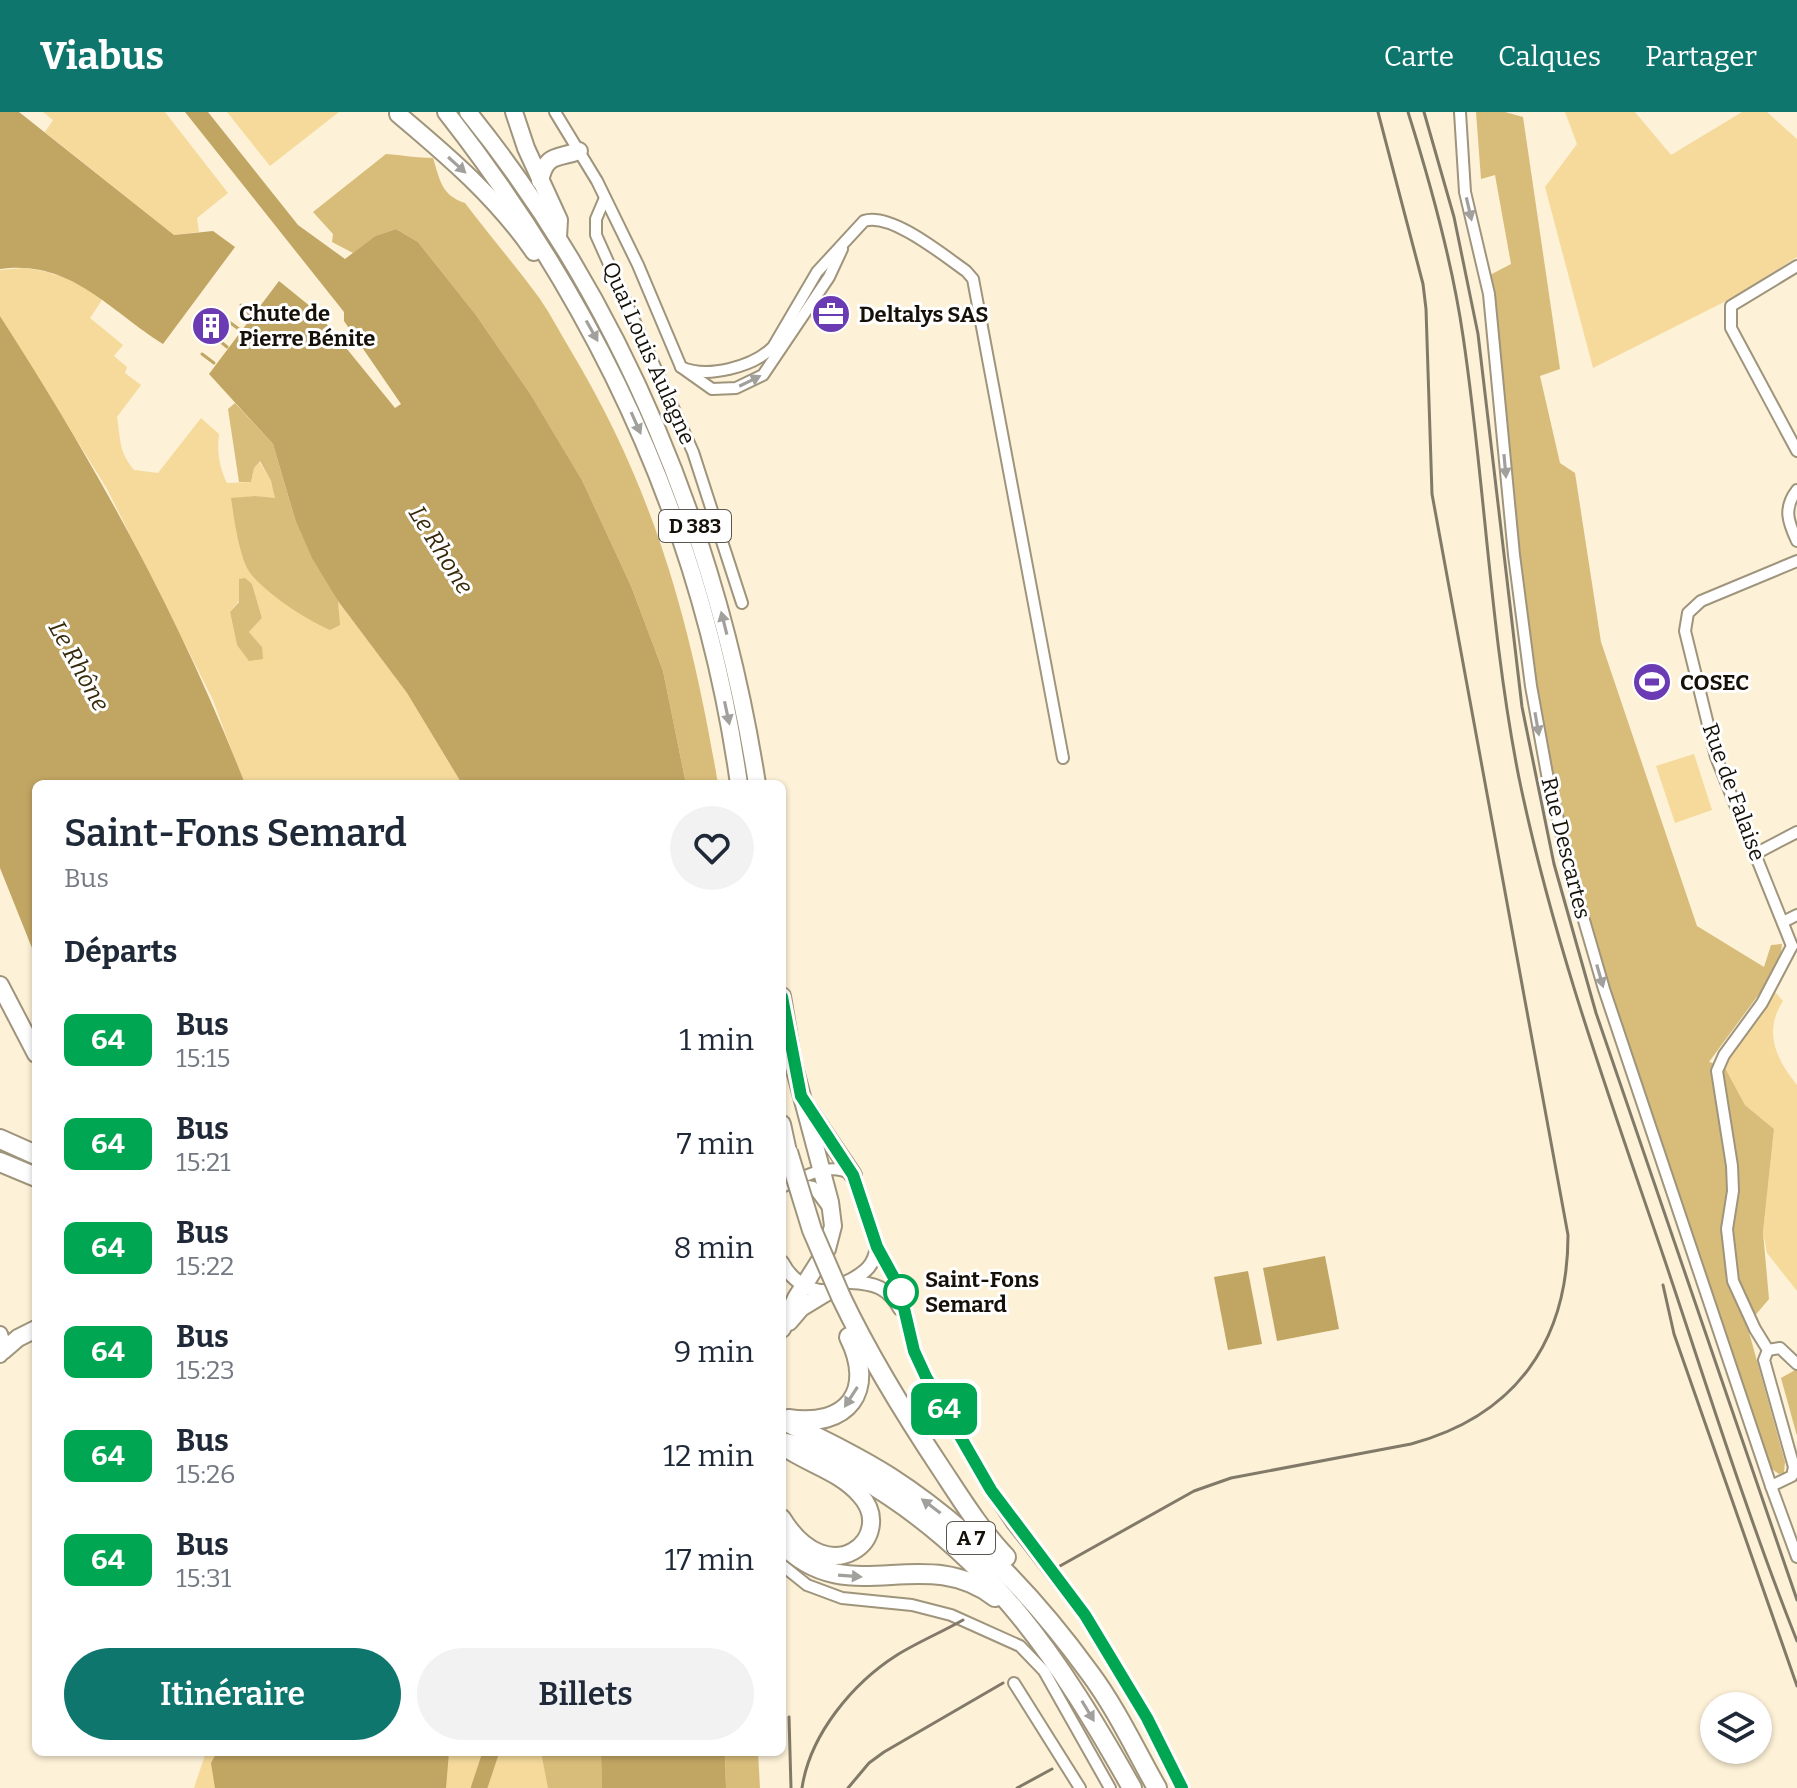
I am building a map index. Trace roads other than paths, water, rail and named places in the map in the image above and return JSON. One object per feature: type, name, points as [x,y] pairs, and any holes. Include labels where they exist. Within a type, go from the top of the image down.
[{"type":"highway","name":"D 383","points":[[446,112],[494,175],[556,269],[618,383],[663,486],[694,579],[717,664],[738,780]]},
{"type":"highway","name":"D 383","points":[[468,112],[516,176],[601,312],[678,477],[713,579],[727,632],[756,780]]},
{"type":"highway","points":[[514,112],[540,181],[559,220],[558,240]]},
{"type":"highway","points":[[397,113],[492,200],[540,262],[556,269]]},
{"type":"highway","points":[[540,181],[546,162],[557,155],[579,151]]},
{"type":"highway","points":[[0,985],[32,1046]]},
{"type":"highway","points":[[786,1017],[801,1096],[832,1215],[830,1241],[786,1321]]},
{"type":"highway","points":[[801,1096],[853,1175]]},
{"type":"highway","points":[[0,1139],[32,1153]]},
{"type":"highway","points":[[786,1143],[812,1230],[858,1357],[860,1377],[856,1392],[843,1409],[828,1419],[808,1422],[786,1419]]},
{"type":"highway","points":[[0,1162],[32,1175]]},
{"type":"highway","points":[[0,1177],[32,1187]]},
{"type":"highway","points":[[786,1189],[803,1235],[931,1454],[989,1538],[1053,1608],[1087,1654],[1113,1709]]},
{"type":"highway","points":[[786,1325],[801,1308],[837,1293]]},
{"type":"highway","points":[[1,1347],[32,1331]]},
{"type":"highway","name":"A 7","points":[[786,1421],[887,1475],[965,1533],[1001,1567],[1046,1616],[1090,1673],[1157,1788]]},
{"type":"highway","name":"A 7","points":[[786,1444],[793,1444],[848,1471],[916,1516],[993,1583],[1045,1646],[1084,1704],[1132,1788]]},
{"type":"highway","points":[[786,1446],[848,1484],[866,1502],[871,1521],[867,1536],[856,1549],[846,1555],[830,1557],[804,1545],[786,1523]]},
{"type":"highway","points":[[786,1547],[804,1563],[835,1575],[864,1577],[919,1572],[942,1573],[962,1579],[997,1598],[1045,1646]]},
{"type":"street","points":[[555,112],[605,198],[638,265],[681,367],[712,389],[736,388],[756,380],[771,366],[829,277],[847,239]]},
{"type":"street","name":"Rue Descartes","points":[[1460,112],[1465,192],[1489,294],[1512,542],[1531,686],[1547,774],[1571,874],[1604,989],[1797,1557]]},
{"type":"street","name":"Quai Louis Aulagne","points":[[605,198],[596,219],[596,235],[693,452],[742,603]]},
{"type":"street","points":[[681,367],[707,372],[763,357],[773,347],[817,272],[864,221],[874,218],[890,222],[966,271],[973,279],[1063,758]]},
{"type":"street","points":[[1797,266],[1731,306],[1731,328],[1797,451]]},
{"type":"street","points":[[1797,490],[1787,508],[1797,541]]},
{"type":"street","name":"Rue de Falaise","points":[[1795,946],[1716,757],[1685,631],[1688,613],[1701,601],[1797,561]]},
{"type":"street","points":[[1755,854],[1797,832]]},
{"type":"street","points":[[1783,922],[1797,915]]},
{"type":"street","points":[[1771,1486],[1792,1476],[1794,1467],[1767,1376],[1764,1360],[1768,1350],[1733,1281],[1727,1229],[1733,1191],[1732,1166],[1717,1071],[1724,1055],[1762,1003],[1795,946]]},
{"type":"street","points":[[786,1180],[837,1168],[853,1175],[877,1247],[899,1287],[920,1364],[970,1455],[1013,1523],[1085,1615],[1140,1705],[1182,1788]]},
{"type":"street","points":[[786,1181],[813,1187],[832,1215]]},
{"type":"street","points":[[837,1293],[871,1265],[877,1247]]},
{"type":"street","points":[[786,1270],[804,1286],[837,1293],[869,1283],[885,1289],[894,1298],[908,1325]]},
{"type":"street","points":[[1768,1350],[1780,1348],[1797,1364]]},
{"type":"street","points":[[786,1568],[807,1585],[842,1598],[912,1605],[951,1615],[1020,1646],[1044,1671],[1110,1788]]},
{"type":"street","points":[[1014,1683],[1080,1788]]},
{"type":"water","points":[[0,112],[19,112],[174,235],[213,231],[235,247],[163,344],[68,279],[25,268],[0,269]]},
{"type":"water","name":"Le Rhone","points":[[185,112],[208,112],[298,225],[345,259],[375,236],[396,229],[418,242],[476,315],[531,395],[582,480],[631,586],[663,671],[685,780],[460,780],[407,693],[338,601],[312,558],[295,519],[273,444],[209,374],[279,281],[316,311],[395,408],[401,404],[344,321],[344,312]]},
{"type":"water","points":[[0,316],[70,429],[134,544],[193,662],[243,780],[32,780],[32,948],[0,868]]},
{"type":"water","points":[[1325,1256],[1339,1329],[1277,1341],[1263,1268]]},
{"type":"water","points":[[1248,1271],[1262,1344],[1228,1350],[1214,1277]]},
{"type":"water","points":[[215,1756],[449,1756],[446,1788],[215,1788],[211,1763]]},
{"type":"water","points":[[601,1756],[725,1756],[726,1788],[602,1788]]},
{"type":"waterway","points":[[241,305],[251,316]]},
{"type":"waterway","points":[[228,321],[240,330]]},
{"type":"waterway","points":[[215,337],[227,347]]},
{"type":"waterway","points":[[202,354],[214,363]]},
{"type":"waterway","name":"Le Rhône","points":[[479,1788],[490,1756]]},
{"type":"railway","points":[[1051,1571],[1194,1491],[1231,1478],[1411,1444],[1448,1431],[1479,1415],[1506,1394],[1528,1369],[1546,1341],[1566,1274],[1568,1235],[1432,494],[1423,284],[1378,112]]},
{"type":"railway","points":[[1408,112],[1453,279],[1471,391],[1509,723],[1548,900],[1603,1079],[1744,1498],[1797,1641]]},
{"type":"railway","points":[[1424,112],[1454,217],[1478,334],[1522,707],[1554,864],[1596,1013],[1797,1600]]},
{"type":"railway","points":[[1663,1285],[1674,1334],[1797,1686]]},
{"type":"railway","points":[[802,1788],[814,1748],[850,1695],[897,1655],[963,1620]]},
{"type":"railway","points":[[848,1788],[869,1763],[884,1752],[1003,1683]]},
{"type":"railway","points":[[789,1717],[791,1788]]},
{"type":"railway","points":[[1017,1788],[1052,1769]]},
{"type":"place","name":"Deltalys SAS","points":[[831,314]]},
{"type":"place","name":"Chute de Pierre Bénite","points":[[211,326]]},
{"type":"place","name":"COSEC","points":[[1652,682]]},
{"type":"place","name":"Saint-Fons Semard","points":[[901,1292]]}]
